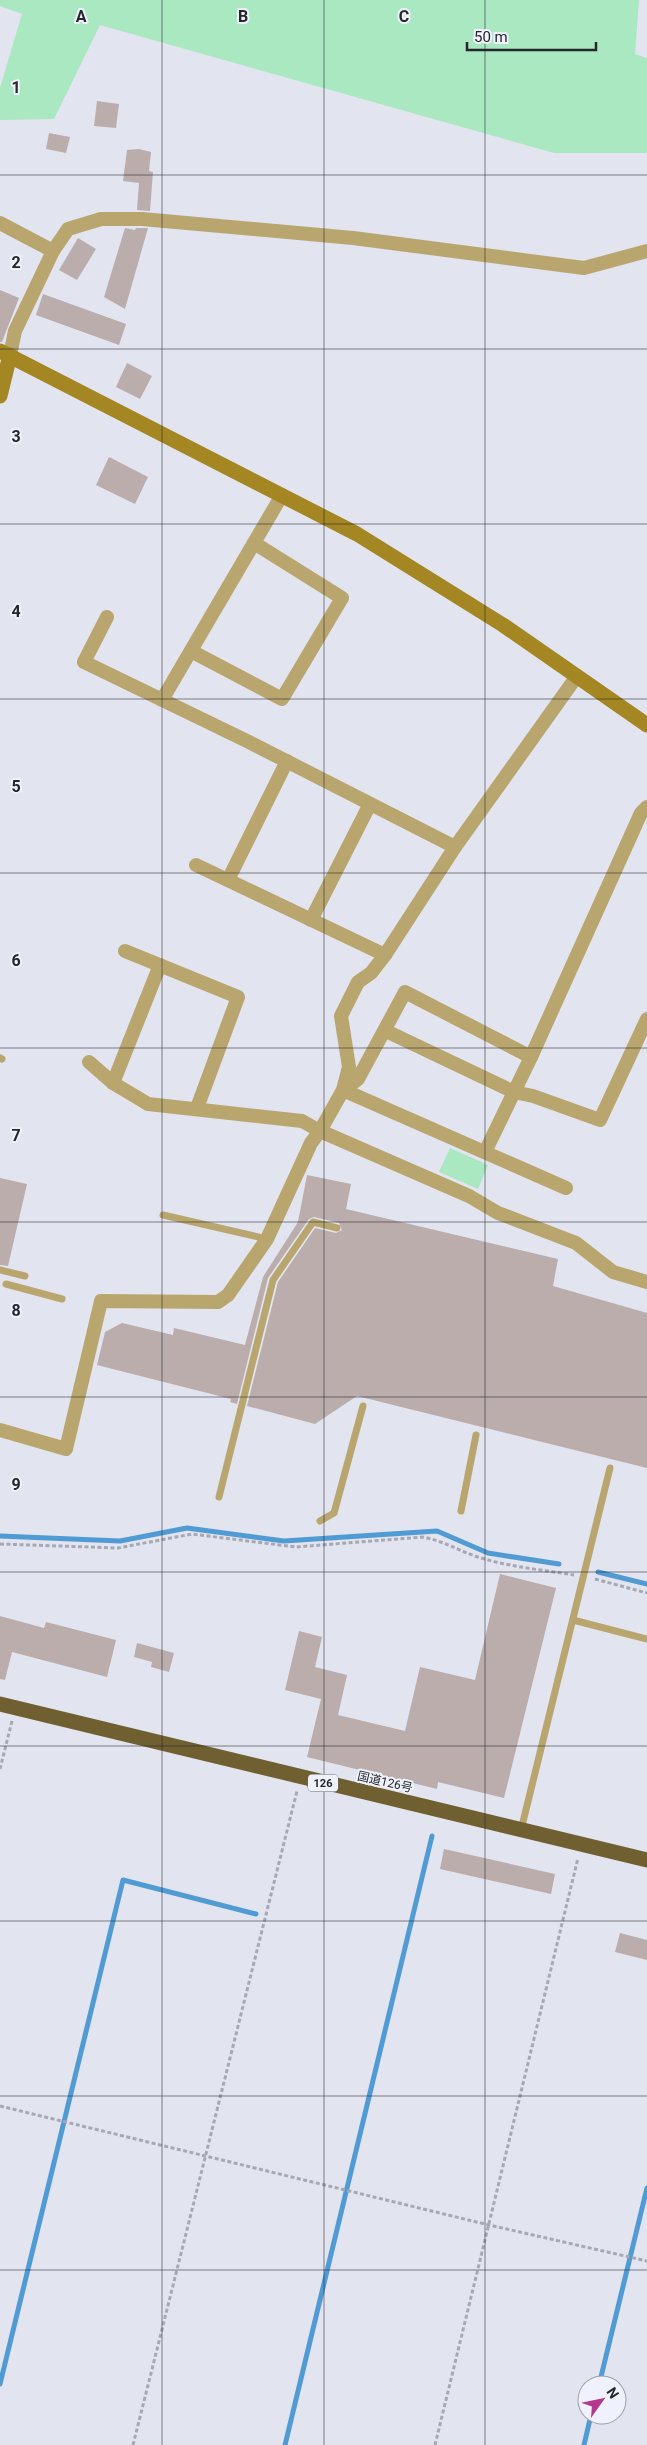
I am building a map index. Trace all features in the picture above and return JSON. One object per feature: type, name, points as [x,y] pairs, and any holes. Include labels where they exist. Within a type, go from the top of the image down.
[{"type":"highway","name":"国道126号","points":[[0,1704],[647,1860]]},
{"type":"street","points":[[0,396],[5,353],[53,251],[68,229],[101,219],[142,219],[353,238],[584,268],[647,251]]},
{"type":"street","points":[[0,223],[53,251]]},
{"type":"street","points":[[5,353],[358,534],[503,625],[647,725]]},
{"type":"street","points":[[162,700],[282,495]]},
{"type":"street","points":[[191,651],[282,699],[342,598],[254,543]]},
{"type":"street","points":[[107,617],[84,662],[287,761],[455,848]]},
{"type":"street","points":[[0,1430],[66,1448],[102,1301],[218,1302],[228,1295],[267,1239],[311,1143],[344,1090],[349,1067],[341,1016],[358,982],[370,973],[385,955],[455,848],[577,676]]},
{"type":"street","points":[[228,880],[287,761]]},
{"type":"street","points":[[311,920],[370,804]]},
{"type":"street","points":[[485,1152],[531,1057],[641,813],[647,807]]},
{"type":"street","points":[[196,865],[385,955]]},
{"type":"street","points":[[125,951],[238,997],[196,1108]]},
{"type":"street","points":[[113,1083],[160,965]]},
{"type":"street","points":[[344,1090],[358,1079],[405,992],[531,1057]]},
{"type":"street","points":[[386,1030],[514,1092],[533,1096],[600,1120],[647,1019]]},
{"type":"street","points":[[88,1062],[113,1083],[148,1104],[302,1121],[320,1131],[469,1196],[498,1213],[576,1243],[612,1272],[647,1282]]},
{"type":"street","points":[[344,1090],[566,1188]]},
{"type":"lane","points":[[163,1215],[267,1239]]},
{"type":"lane","points":[[219,1497],[273,1280],[313,1222],[336,1228]]},
{"type":"lane","points":[[0,1270],[25,1276]]},
{"type":"lane","points":[[6,1284],[62,1299]]},
{"type":"lane","points":[[320,1522],[334,1512],[363,1406]]},
{"type":"lane","points":[[461,1511],[476,1435]]},
{"type":"lane","points":[[521,1830],[610,1468]]},
{"type":"lane","points":[[572,1620],[647,1639]]},
{"type":"path","points":[[0,1544],[118,1548],[192,1534],[296,1547],[422,1537],[438,1540],[479,1557],[503,1564],[583,1576],[647,1593]]},
{"type":"path","points":[[0,1769],[15,1708]]},
{"type":"path","points":[[134,2445],[204,2156],[301,1778]]},
{"type":"path","points":[[435,2445],[581,1844]]},
{"type":"path","points":[[0,2106],[489,2225],[647,2261]]},
{"type":"green space","points":[[0,0],[639,0],[635,54],[647,58],[647,153],[554,153],[100,25],[54,119],[0,120],[0,88],[22,14],[0,6]]},
{"type":"green space","points":[[450,1148],[488,1165],[478,1189],[439,1172]]},
{"type":"building","points":[[97,101],[119,104],[116,128],[94,126]]},
{"type":"building","points":[[49,133],[70,137],[66,153],[46,149]]},
{"type":"building","points":[[139,149],[151,152],[149,171],[153,172],[150,211],[137,210],[139,183],[123,181],[127,150]]},
{"type":"building","points":[[125,228],[135,230],[136,228],[148,228],[125,309],[104,297]]},
{"type":"building","points":[[78,238],[96,249],[77,280],[59,270]]},
{"type":"building","points":[[0,290],[19,298],[2,342],[0,342]]},
{"type":"building","points":[[43,294],[126,324],[119,345],[36,315]]},
{"type":"building","points":[[127,363],[152,376],[140,399],[116,387]]},
{"type":"building","points":[[109,457],[148,477],[135,504],[96,485]]},
{"type":"building","points":[[307,1175],[351,1184],[346,1209],[558,1259],[553,1286],[647,1313],[647,1468],[357,1396],[315,1424],[247,1406],[278,1282],[315,1228],[336,1233],[342,1230],[339,1223],[314,1217],[309,1219],[268,1278],[237,1404],[230,1402],[231,1399],[97,1365],[105,1332],[122,1323],[173,1335],[174,1328],[245,1345],[263,1277],[298,1222]]},
{"type":"building","points":[[0,1178],[27,1184],[8,1266],[0,1265]]},
{"type":"building","points":[[500,1574],[556,1588],[504,1798],[438,1782],[437,1789],[307,1757],[321,1699],[285,1690],[299,1631],[322,1637],[315,1667],[347,1675],[338,1715],[405,1731],[420,1667],[475,1680]]},
{"type":"building","points":[[0,1616],[44,1628],[46,1622],[116,1640],[107,1677],[12,1652],[5,1680],[0,1679]]},
{"type":"building","points":[[137,1643],[174,1653],[169,1672],[151,1667],[152,1662],[134,1657]]},
{"type":"building","points":[[444,1849],[555,1874],[551,1894],[440,1869]]},
{"type":"building","points":[[620,1933],[647,1940],[647,1960],[615,1952]]},
{"type":"waterway","points":[[0,1536],[120,1541],[187,1528],[284,1541],[437,1531],[488,1553],[559,1564]]},
{"type":"waterway","points":[[598,1572],[647,1584]]},
{"type":"waterway","points":[[285,2445],[432,1836]]},
{"type":"waterway","points":[[0,2384],[123,1880],[256,1914]]},
{"type":"waterway","points":[[601,2375],[647,2188]]},
{"type":"waterway","points":[[584,2445],[589,2425]]}]
